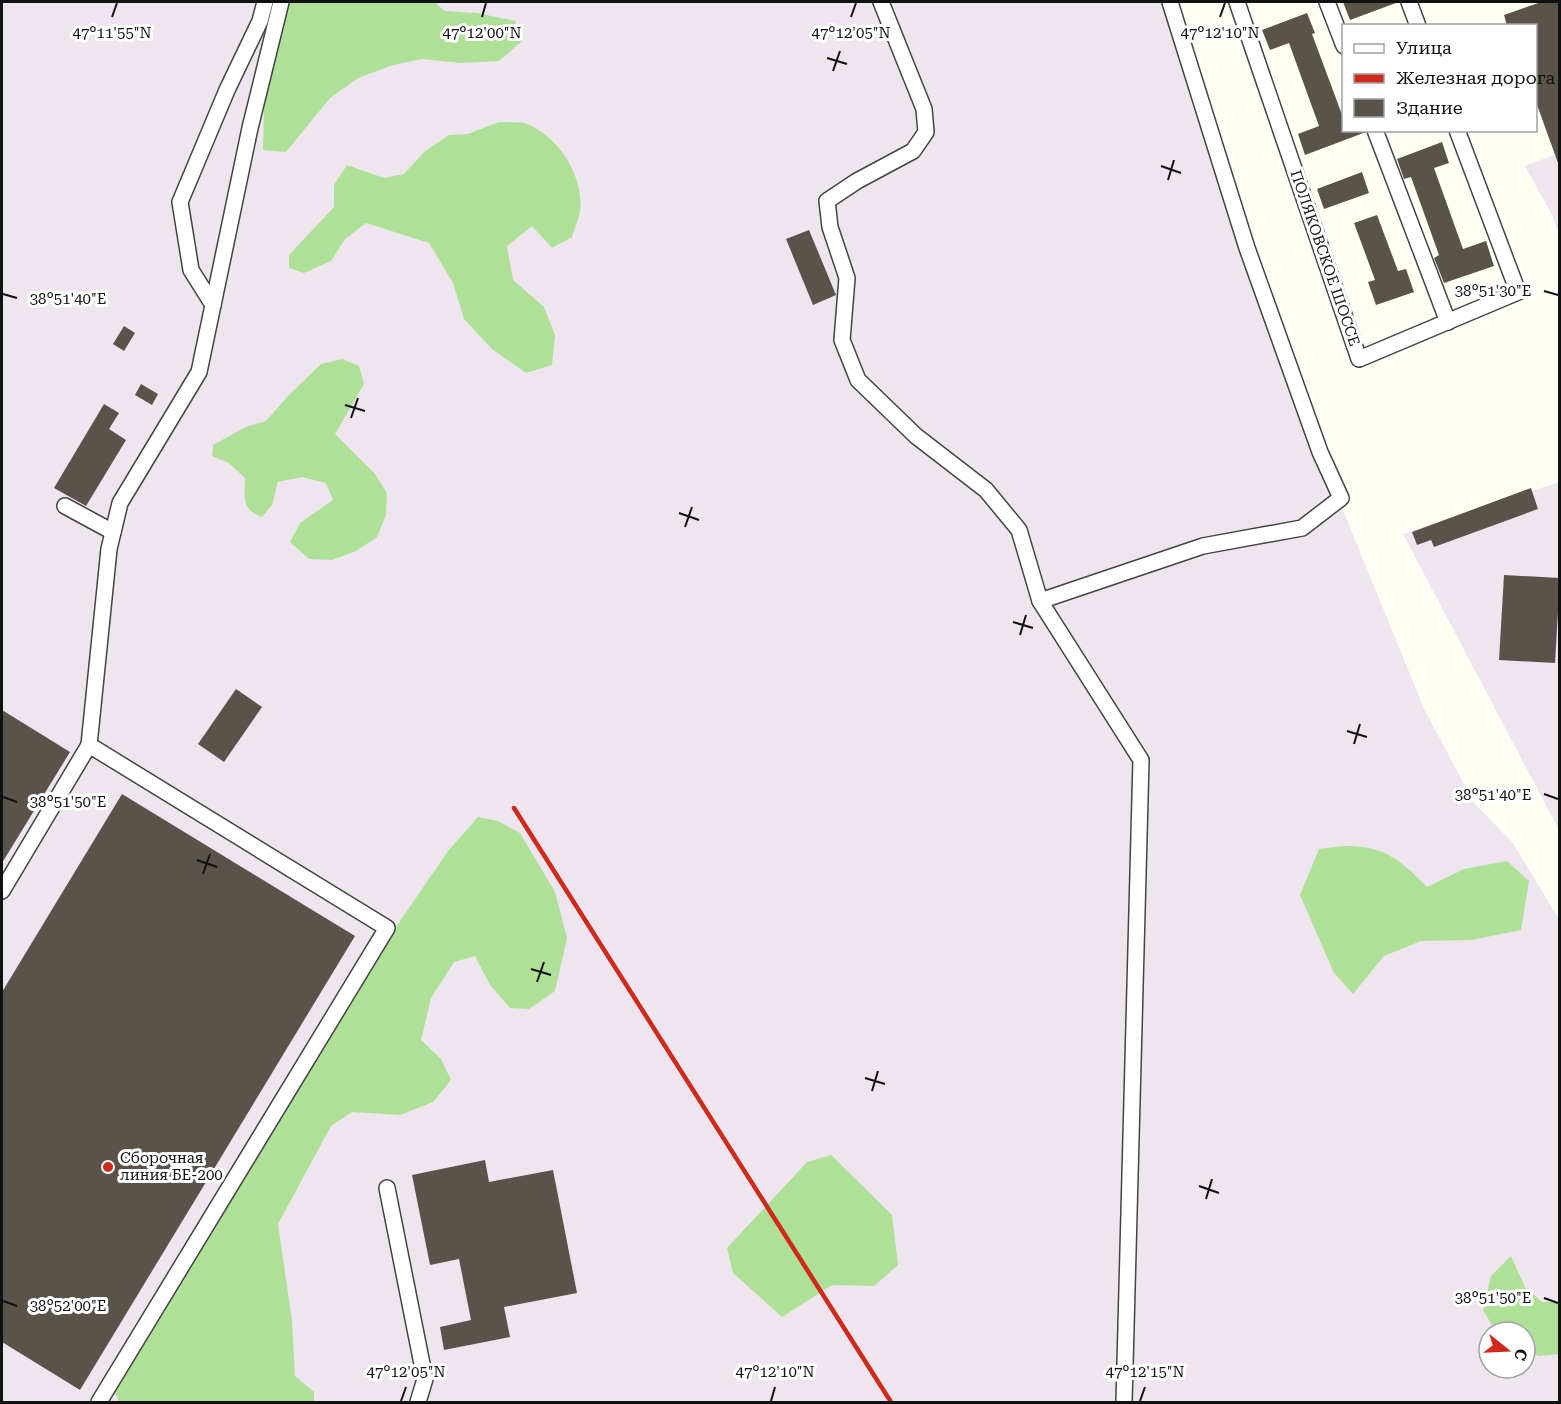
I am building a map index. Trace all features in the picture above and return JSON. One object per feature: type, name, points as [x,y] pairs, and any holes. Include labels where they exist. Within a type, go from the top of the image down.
[{"type":"street","points":[[213,305],[191,270],[180,202],[227,90],[260,21],[265,2]]},
{"type":"street","points":[[2,891],[89,745],[109,549],[120,503],[198,372],[250,128],[281,2]]},
{"type":"street","points":[[881,2],[924,109],[926,132],[912,151],[857,181],[827,201],[830,227],[847,278],[842,340],[858,380],[916,436],[986,490],[1019,530],[1040,601],[1141,760],[1124,1402]]},
{"type":"street","points":[[1040,601],[1203,546],[1302,528],[1341,498],[1320,452],[1247,249],[1170,2]]},
{"type":"street","name":"ПОЛЯКОВСКОЕ ШОССЕ","points":[[1237,2],[1359,359],[1518,292],[1458,132]]},
{"type":"street","points":[[1327,2],[1342,41]]},
{"type":"street","points":[[1409,2],[1417,24]]},
{"type":"street","points":[[1376,132],[1448,322]]},
{"type":"street","points":[[65,506],[113,532]]},
{"type":"street","points":[[89,745],[387,928],[99,1402]]},
{"type":"street","points":[[387,1188],[425,1379],[418,1402]]},
{"type":"shaded area","points":[[2,2],[1172,2],[1340,503],[1425,711],[1475,804],[1512,842],[1559,919],[1559,1402],[2,1402]]},
{"type":"shaded area","points":[[1559,153],[1559,234],[1552,215],[1525,166]]},
{"type":"shaded area","points":[[1559,482],[1559,830],[1403,534]]},
{"type":"green space","points":[[287,2],[434,2],[445,11],[477,13],[515,21],[522,41],[499,61],[461,63],[422,59],[393,65],[358,78],[330,98],[286,152],[263,150],[264,107]]},
{"type":"green space","points":[[499,122],[527,124],[539,130],[559,148],[567,159],[578,184],[580,211],[572,237],[552,248],[532,226],[507,246],[513,280],[544,307],[555,335],[552,365],[526,373],[492,349],[464,319],[453,283],[429,243],[366,223],[345,239],[331,261],[304,273],[289,268],[289,255],[334,207],[334,185],[347,165],[384,178],[404,174],[424,152],[449,135],[468,134]]},
{"type":"green space","points":[[342,359],[359,366],[364,384],[335,434],[375,474],[387,493],[386,515],[377,537],[356,551],[332,560],[309,559],[290,542],[300,523],[333,500],[326,483],[302,477],[278,482],[272,505],[262,517],[247,507],[245,478],[229,463],[212,456],[213,445],[246,427],[266,421],[321,364]]},
{"type":"green space","points":[[478,817],[498,821],[520,833],[555,892],[567,938],[555,991],[529,1009],[510,1008],[490,985],[475,956],[454,962],[431,998],[421,1040],[441,1059],[451,1080],[433,1102],[400,1115],[352,1112],[331,1126],[278,1224],[292,1321],[295,1376],[314,1392],[314,1402],[119,1402],[115,1392],[372,962],[448,851]]},
{"type":"green space","points":[[1358,846],[1381,851],[1409,869],[1427,887],[1464,869],[1507,861],[1529,881],[1521,930],[1471,940],[1421,941],[1384,956],[1353,994],[1334,973],[1300,895],[1319,849]]},
{"type":"green space","points":[[831,1155],[892,1215],[898,1265],[874,1286],[832,1285],[782,1317],[733,1273],[727,1248],[807,1162]]},
{"type":"green space","points":[[1511,1256],[1525,1287],[1542,1302],[1559,1302],[1559,1354],[1537,1355],[1537,1320],[1489,1320],[1483,1310],[1491,1276]]},
{"type":"building","points":[[1343,2],[1396,2],[1396,3],[1350,20]]},
{"type":"building","points":[[1541,2],[1560,2],[1558,163],[1537,105],[1537,24],[1506,24],[1504,15]]},
{"type":"building","points":[[1307,13],[1315,33],[1312,34],[1342,115],[1342,132],[1366,132],[1305,155],[1298,134],[1319,126],[1289,43],[1270,50],[1262,30]]},
{"type":"building","points":[[1442,142],[1449,163],[1434,168],[1463,249],[1486,241],[1494,266],[1444,283],[1434,258],[1439,255],[1411,177],[1404,179],[1397,159]]},
{"type":"building","points":[[1362,172],[1369,193],[1324,209],[1317,189]]},
{"type":"building","points":[[1377,215],[1398,271],[1406,269],[1414,292],[1376,305],[1368,282],[1375,280],[1354,223]]},
{"type":"building","points":[[809,230],[836,295],[813,305],[786,239]]},
{"type":"building","points":[[124,326],[135,333],[124,351],[113,344]]},
{"type":"building","points":[[141,384],[158,394],[152,405],[135,395]]},
{"type":"building","points":[[104,404],[119,413],[109,429],[126,440],[86,506],[54,488]]},
{"type":"building","points":[[1531,488],[1538,509],[1434,547],[1431,540],[1417,545],[1412,532]]},
{"type":"building","points":[[1504,575],[1560,578],[1555,663],[1499,660]]},
{"type":"building","points":[[236,689],[262,707],[224,762],[198,744]]},
{"type":"building","points":[[2,710],[70,752],[2,863]]},
{"type":"building","name":"Сборочная линия БЕ-200","points":[[122,794],[355,936],[80,1390],[2,1342],[2,992]]},
{"type":"building","points":[[485,1160],[489,1182],[553,1170],[577,1293],[504,1307],[510,1337],[444,1350],[440,1327],[471,1320],[459,1259],[430,1265],[412,1175]]},
{"type":"railway","points":[[514,808],[891,1402]]},
{"type":"place","name":"Сборочная линия БЕ-200","points":[[108,1167]]}]
